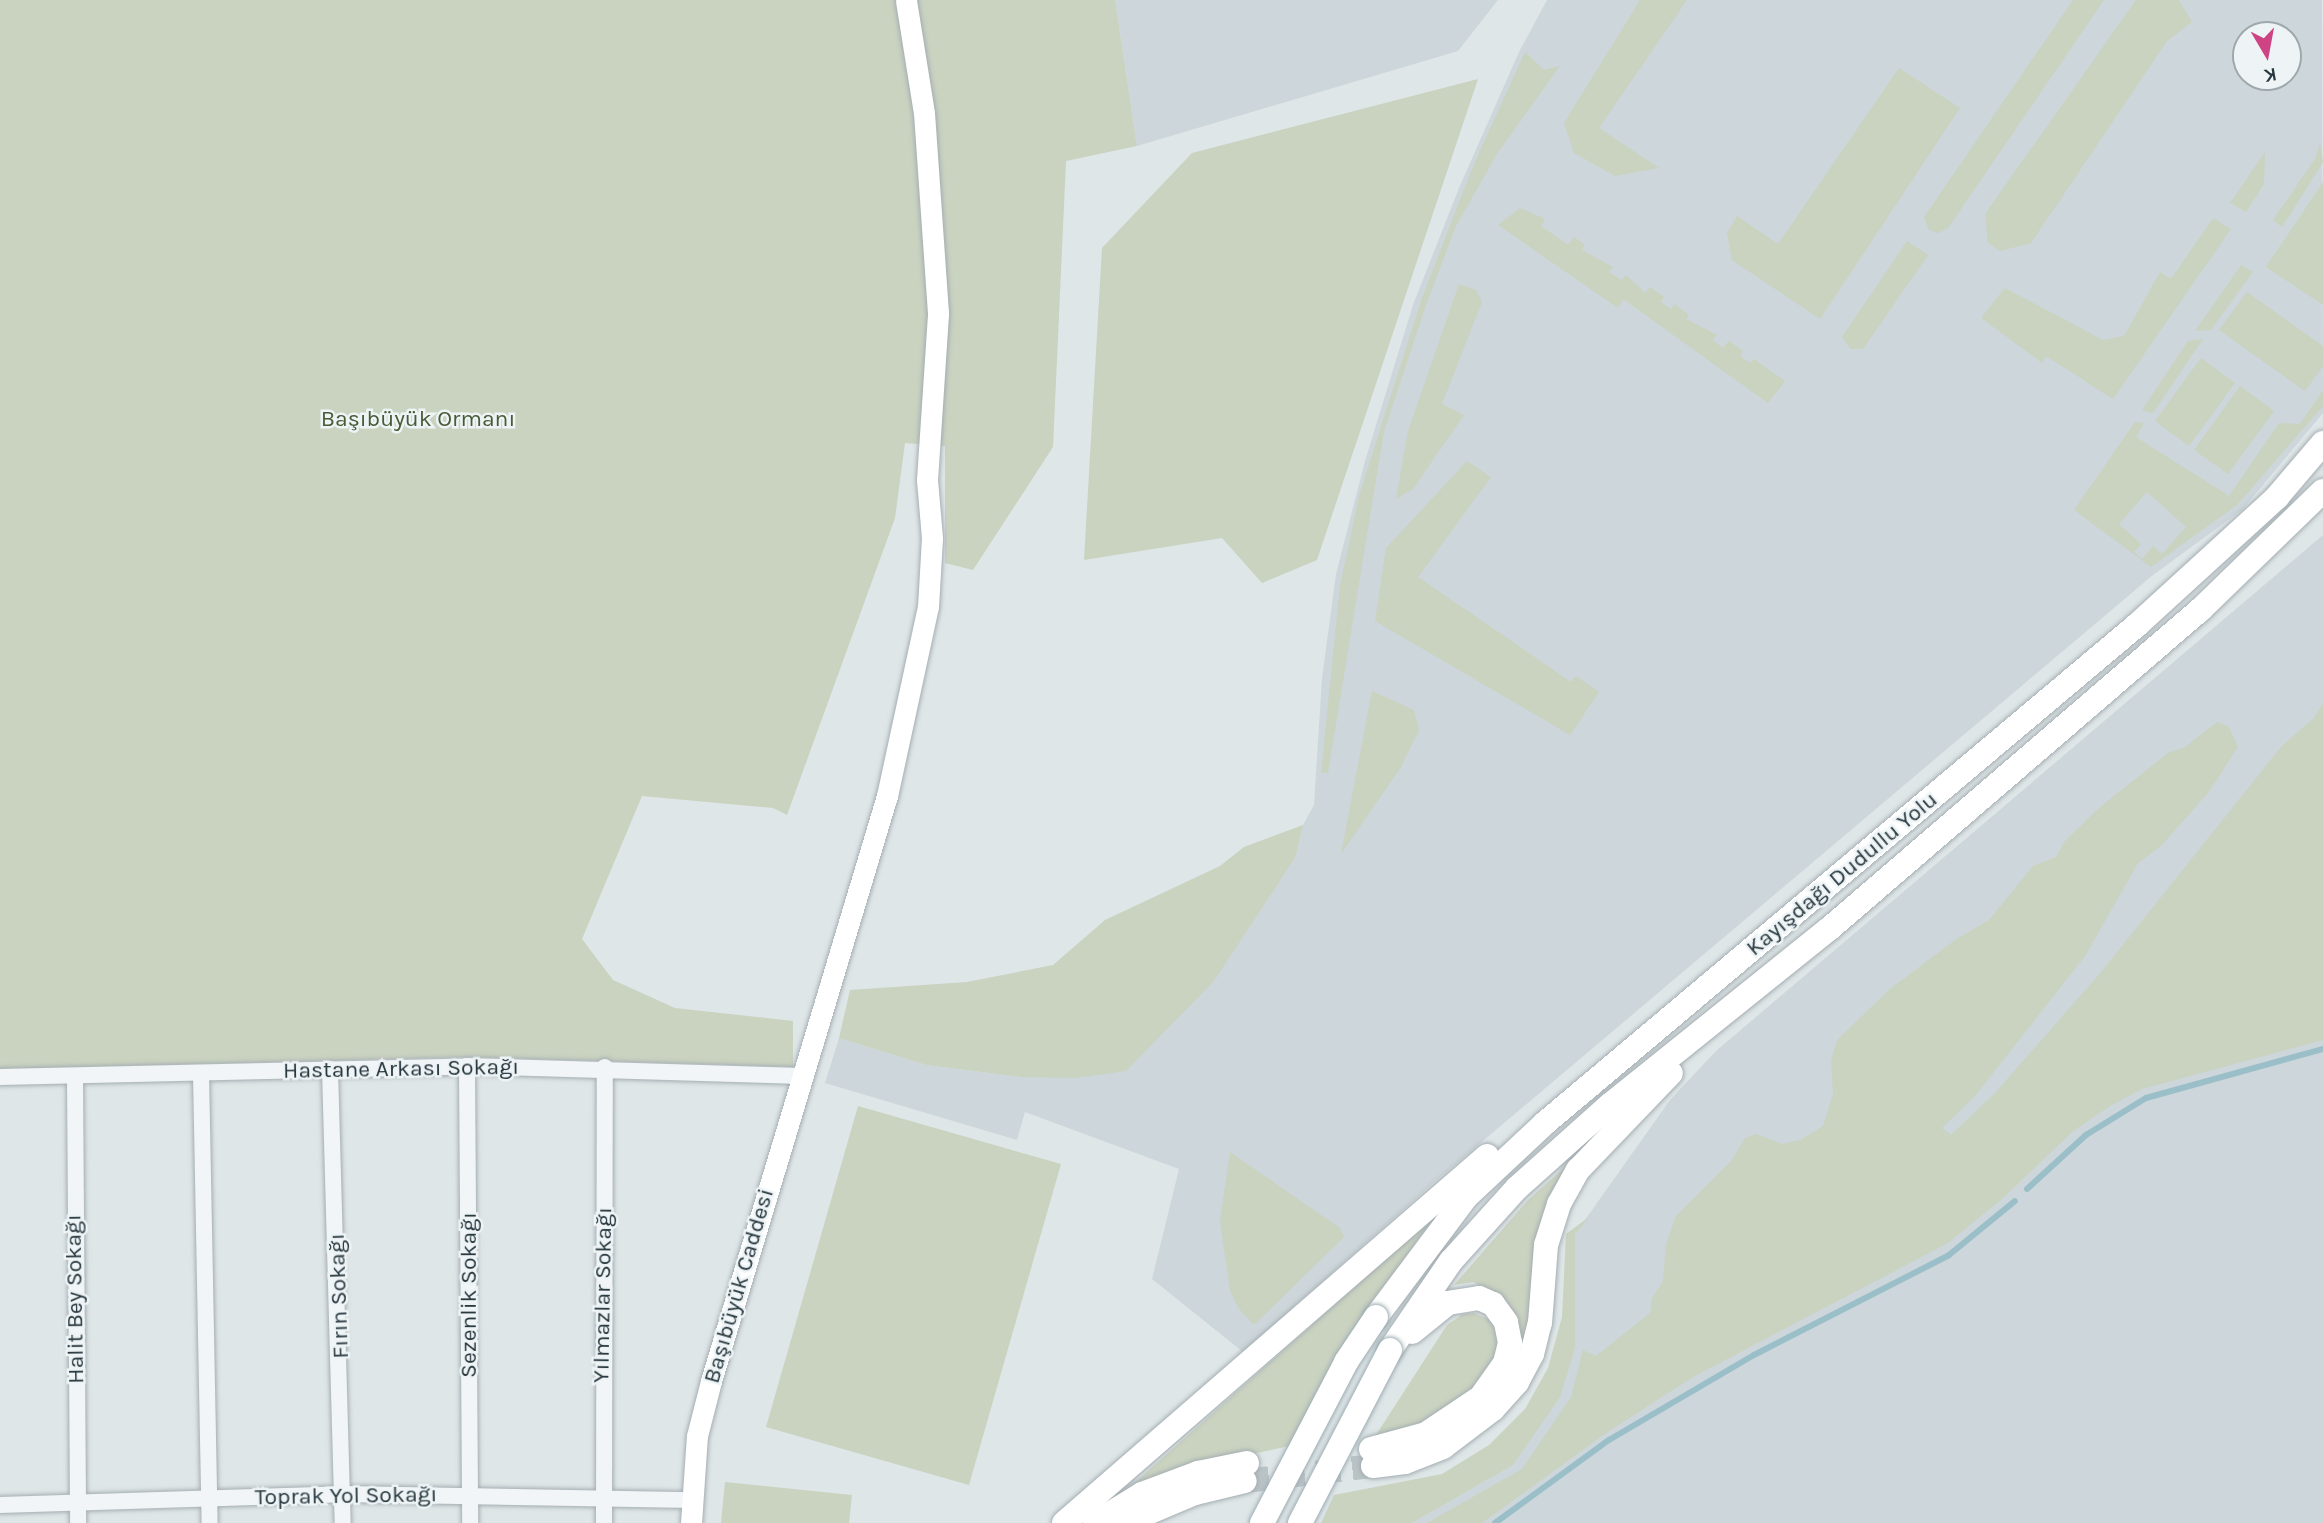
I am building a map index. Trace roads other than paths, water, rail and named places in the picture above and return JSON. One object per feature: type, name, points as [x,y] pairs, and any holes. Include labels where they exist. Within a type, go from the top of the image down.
[{"type":"main road","name":"Başıbüyük Caddesi","points":[[691,1523],[697,1436],[711,1381],[887,796],[928,607],[932,538],[927,481],[938,313],[924,113],[906,0]]},
{"type":"main road","name":"Kayışdağı Dudullu Yolu","points":[[1262,1523],[1346,1362],[1376,1317],[1466,1197],[1658,1027],[2137,625],[2277,497],[2323,443]]},
{"type":"main road","name":"Kayışdağı Dudullu Yolu","points":[[1300,1523],[1390,1350],[1451,1261],[1517,1188],[1611,1104],[1750,993],[2200,610],[2323,491]]},
{"type":"main road","points":[[2200,610],[2323,515]]},
{"type":"main road","points":[[1390,1350],[1448,1303],[1479,1298],[1493,1304],[1506,1322],[1510,1343],[1505,1363],[1481,1397],[1426,1434],[1372,1458],[1405,1462],[1443,1447],[1493,1409],[1517,1382],[1532,1354],[1540,1323],[1549,1225],[1578,1170],[1750,993]]},
{"type":"main road","points":[[1064,1523],[1525,1124],[1658,1027]]},
{"type":"main road","points":[[1096,1523],[1142,1493],[1198,1473],[1246,1472],[1124,1523]]},
{"type":"street","name":"Hastane Arkası Sokağı","points":[[0,1077],[467,1066],[605,1067],[802,1076]]},
{"type":"street","name":"Sezenlik Sokağı","points":[[467,1066],[470,1523]]},
{"type":"street","name":"Yılmazlar Sokağı","points":[[604,1523],[605,1067]]},
{"type":"street","name":"Fırın Sokağı","points":[[330,1069],[341,1312],[343,1523]]},
{"type":"street","points":[[201,1073],[210,1523]]},
{"type":"street","name":"Halit Bey Sokağı","points":[[75,1076],[78,1523]]},
{"type":"street","name":"Toprak Yol Sokağı","points":[[0,1505],[342,1494],[468,1494],[693,1500]]},
{"type":"waterway","points":[[2027,1189],[2086,1135],[2146,1098],[2323,1049]]},
{"type":"waterway","points":[[1495,1523],[1609,1440],[1754,1355],[1949,1255],[2015,1201]]},
{"type":"tunnel","points":[[1245,1481],[1373,1466]]},
{"type":"park label","name":"Başıbüyük Ormanı","points":[[418,419]]}]
